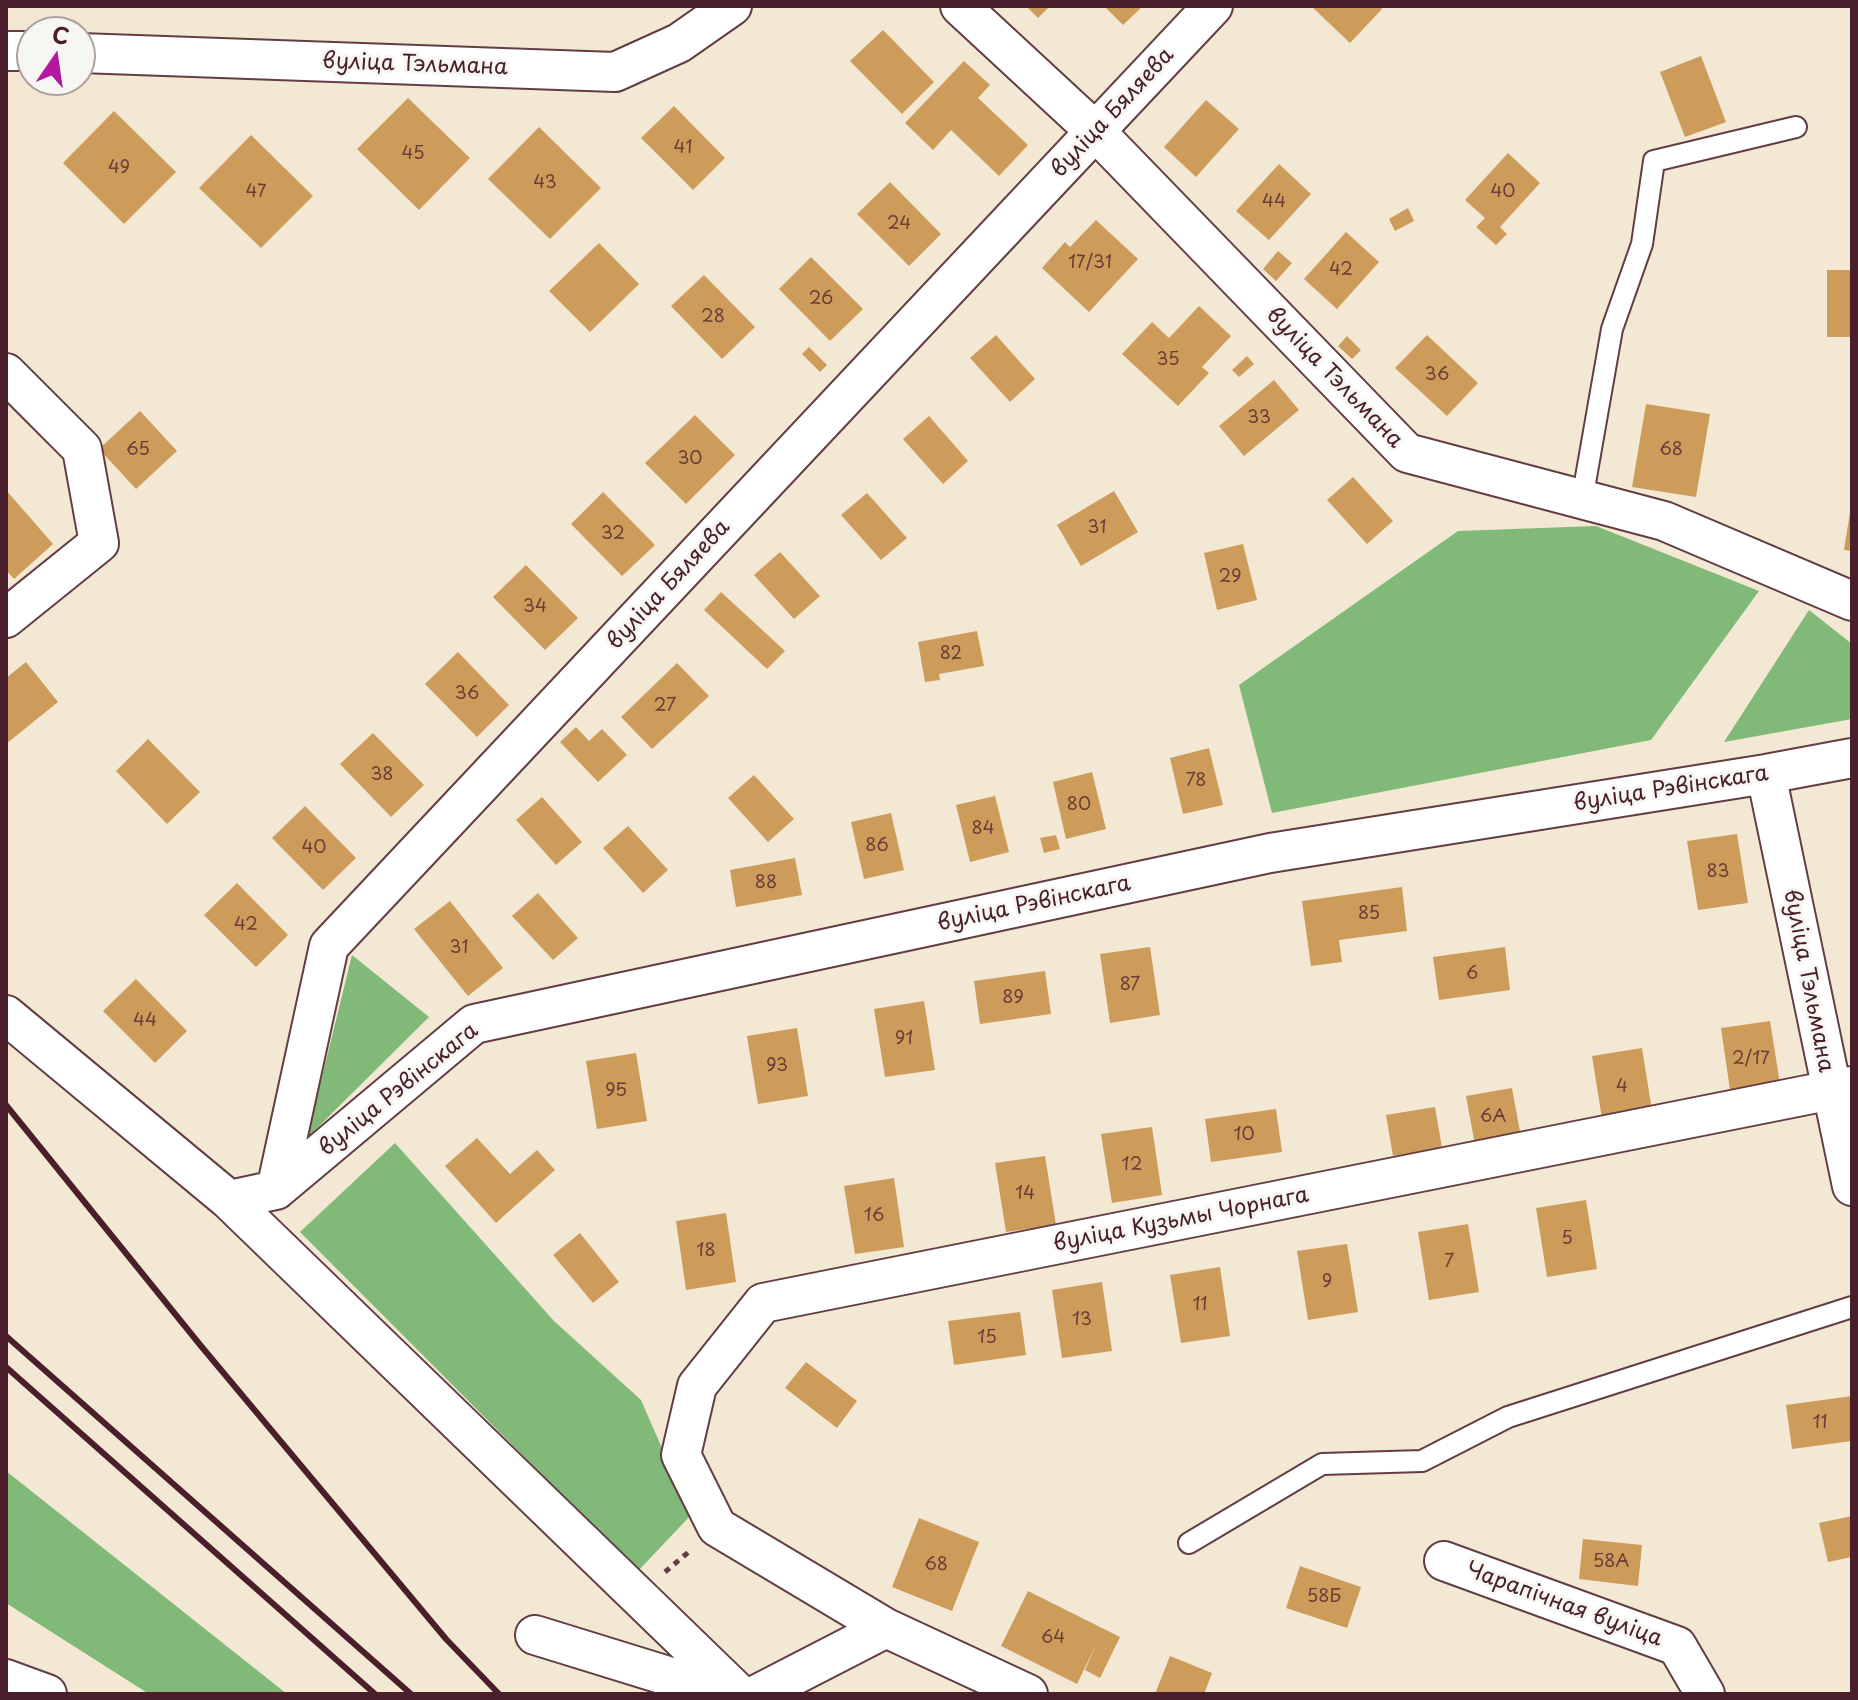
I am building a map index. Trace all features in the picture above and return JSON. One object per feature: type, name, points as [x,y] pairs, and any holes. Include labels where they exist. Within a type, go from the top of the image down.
[{"type":"street","name":"вуліца Тэльмана","points":[[96,54],[615,72],[679,43],[732,6]]},
{"type":"street","name":"вуліца Тэльмана","points":[[960,6],[1096,132],[1407,453],[1664,521],[1852,601]]},
{"type":"street","name":"вуліца Бяляева","points":[[276,1190],[329,946],[1213,6]]},
{"type":"street","points":[[6,373],[82,449],[99,543],[6,618]]},
{"type":"street","name":"вуліца Рэвінскага","points":[[276,1190],[474,1024],[1270,853],[1852,758]]},
{"type":"street","name":"вуліца Тэльмана","points":[[1766,774],[1841,1088],[1852,1186]]},
{"type":"street","points":[[6,1015],[229,1200],[739,1694]]},
{"type":"street","name":"вуліца Кузьмы Чорнага","points":[[886,1628],[717,1527],[681,1455],[697,1386],[763,1303],[1841,1088]]},
{"type":"street","points":[[229,1200],[276,1190]]},
{"type":"street","name":"Чарапічная вуліца","points":[[1444,1561],[1677,1646],[1705,1694]]},
{"type":"street","points":[[758,1694],[886,1628],[1028,1694]]},
{"type":"street","points":[[535,1635],[726,1694]]},
{"type":"street","points":[[6,1679],[47,1694]]},
{"type":"lane","points":[[1582,500],[1612,329],[1642,244],[1654,161],[1796,127]]},
{"type":"lane","points":[[1189,1543],[1322,1464],[1422,1461],[1508,1417],[1852,1307]]},
{"type":"green space","points":[[1596,526],[1759,591],[1651,740],[1272,813],[1239,685],[1458,531]]},
{"type":"green space","points":[[1809,610],[1852,644],[1852,719],[1724,742]]},
{"type":"green space","points":[[352,955],[429,1017],[307,1138]]},
{"type":"green space","points":[[395,1143],[554,1321],[641,1400],[691,1515],[638,1571],[300,1232]]},
{"type":"green space","points":[[6,1471],[287,1694],[149,1694],[6,1603]]},
{"type":"building","points":[[1026,6],[1050,6],[1038,18]]},
{"type":"building","points":[[1104,6],[1143,6],[1123,25]]},
{"type":"building","points":[[1311,6],[1379,6],[1382,9],[1350,43]]},
{"type":"building","points":[[883,30],[934,82],[902,114],[850,61]]},
{"type":"building","points":[[1701,56],[1726,122],[1685,137],[1660,72]]},
{"type":"building","points":[[964,61],[990,85],[978,98],[1028,145],[999,176],[951,130],[933,150],[905,123]]},
{"type":"building","points":[[408,98],[470,158],[419,210],[357,149]]},
{"type":"building","points":[[1206,100],[1239,129],[1196,177],[1164,147]]},
{"type":"building","points":[[674,106],[725,158],[693,190],[641,138]]},
{"type":"building","points":[[114,111],[176,172],[124,224],[63,163]]},
{"type":"building","points":[[539,127],[601,188],[550,239],[488,179]]},
{"type":"building","points":[[251,135],[313,196],[261,248],[199,188]]},
{"type":"building","points":[[1508,153],[1540,183],[1500,227],[1507,234],[1496,245],[1476,227],[1485,218],[1465,200]]},
{"type":"building","points":[[1279,164],[1311,194],[1269,240],[1236,211]]},
{"type":"building","points":[[890,182],[941,234],[909,266],[857,214]]},
{"type":"building","points":[[1408,208],[1414,221],[1395,231],[1389,219]]},
{"type":"building","points":[[1096,220],[1138,259],[1089,312],[1042,268],[1065,242],[1070,247]]},
{"type":"building","points":[[1346,232],[1379,262],[1337,309],[1304,279]]},
{"type":"building","points":[[599,243],[639,284],[590,332],[549,291]]},
{"type":"building","points":[[1278,251],[1292,263],[1276,281],[1263,269]]},
{"type":"building","points":[[811,257],[863,309],[830,341],[779,289]]},
{"type":"building","points":[[1827,270],[1852,270],[1852,337],[1827,337]]},
{"type":"building","points":[[704,275],[755,327],[722,359],[671,306]]},
{"type":"building","points":[[1199,306],[1231,336],[1202,367],[1209,373],[1178,406],[1122,354],[1152,322],[1169,338]]},
{"type":"building","points":[[996,335],[1035,379],[1010,402],[970,358]]},
{"type":"building","points":[[1427,335],[1478,383],[1447,416],[1395,368]]},
{"type":"building","points":[[1347,336],[1361,350],[1352,359],[1338,346]]},
{"type":"building","points":[[809,347],[827,365],[820,372],[802,354]]},
{"type":"building","points":[[1247,356],[1254,364],[1239,377],[1232,370]]},
{"type":"building","points":[[1274,380],[1299,410],[1244,456],[1219,426]]},
{"type":"building","points":[[1646,404],[1710,414],[1696,497],[1632,487]]},
{"type":"building","points":[[140,411],[177,451],[136,489],[99,449]]},
{"type":"building","points":[[695,415],[735,455],[686,504],[645,463]]},
{"type":"building","points":[[929,416],[968,461],[943,484],[903,439]]},
{"type":"building","points":[[1353,477],[1393,521],[1367,544],[1327,500]]},
{"type":"building","points":[[6,490],[53,544],[14,579],[6,570]]},
{"type":"building","points":[[1114,491],[1138,532],[1081,566],[1057,525]]},
{"type":"building","points":[[603,492],[655,545],[622,576],[571,524]]},
{"type":"building","points":[[867,493],[907,538],[881,560],[841,515]]},
{"type":"building","points":[[1852,512],[1852,551],[1844,550]]},
{"type":"building","points":[[1243,544],[1257,600],[1217,610],[1204,553]]},
{"type":"building","points":[[780,552],[820,596],[794,619],[754,575]]},
{"type":"building","points":[[526,565],[578,618],[545,650],[493,597]]},
{"type":"building","points":[[721,592],[785,651],[767,669],[704,610]]},
{"type":"building","points":[[977,631],[984,666],[939,674],[940,680],[925,682],[918,642]]},
{"type":"building","points":[[458,652],[509,705],[477,737],[425,684]]},
{"type":"building","points":[[26,662],[58,702],[6,744],[6,678]]},
{"type":"building","points":[[677,663],[709,696],[652,749],[621,717]]},
{"type":"building","points":[[576,727],[589,741],[602,729],[627,755],[598,782],[560,742]]},
{"type":"building","points":[[373,733],[424,785],[391,817],[340,764]]},
{"type":"building","points":[[148,739],[200,792],[167,824],[116,771]]},
{"type":"building","points":[[1209,748],[1223,805],[1183,814],[1170,758]]},
{"type":"building","points":[[1092,772],[1106,829],[1066,839],[1053,782]]},
{"type":"building","points":[[754,775],[794,819],[768,842],[728,798]]},
{"type":"building","points":[[995,796],[1009,852],[970,862],[956,805]]},
{"type":"building","points":[[542,797],[582,842],[556,865],[516,820]]},
{"type":"building","points":[[305,806],[356,858],[323,890],[272,838]]},
{"type":"building","points":[[891,813],[904,870],[864,879],[851,822]]},
{"type":"building","points":[[628,826],[668,870],[643,893],[603,848]]},
{"type":"building","points":[[1737,834],[1748,903],[1698,910],[1687,841]]},
{"type":"building","points":[[1056,835],[1060,849],[1044,853],[1040,838]]},
{"type":"building","points":[[795,858],[802,895],[736,907],[730,870]]},
{"type":"building","points":[[237,883],[288,935],[256,967],[204,915]]},
{"type":"building","points":[[1402,887],[1407,931],[1339,940],[1342,962],[1311,966],[1302,901]]},
{"type":"building","points":[[538,893],[578,938],[553,960],[512,916]]},
{"type":"building","points":[[450,901],[503,968],[468,996],[414,929]]},
{"type":"building","points":[[1150,947],[1160,1015],[1110,1023],[1100,954]]},
{"type":"building","points":[[1505,947],[1510,990],[1439,1000],[1433,957]]},
{"type":"building","points":[[1045,971],[1051,1014],[980,1024],[974,981]]},
{"type":"building","points":[[136,979],[187,1031],[155,1063],[103,1011]]},
{"type":"building","points":[[924,1001],[935,1070],[885,1077],[874,1009]]},
{"type":"building","points":[[1770,1021],[1781,1090],[1731,1097],[1721,1028]]},
{"type":"building","points":[[797,1028],[808,1096],[758,1104],[747,1036]]},
{"type":"building","points":[[1642,1048],[1653,1117],[1603,1125],[1592,1056]]},
{"type":"building","points":[[636,1053],[647,1121],[597,1129],[586,1061]]},
{"type":"building","points":[[1512,1088],[1521,1137],[1475,1145],[1466,1096]]},
{"type":"building","points":[[1435,1107],[1442,1148],[1393,1156],[1386,1115]]},
{"type":"building","points":[[1276,1109],[1282,1152],[1211,1162],[1205,1119]]},
{"type":"building","points":[[1152,1127],[1162,1195],[1112,1203],[1101,1134]]},
{"type":"building","points":[[477,1138],[510,1174],[537,1150],[555,1170],[496,1223],[445,1166]]},
{"type":"building","points":[[1045,1156],[1056,1225],[1006,1232],[995,1163]]},
{"type":"building","points":[[894,1178],[904,1247],[855,1254],[844,1186]]},
{"type":"building","points":[[1586,1200],[1597,1269],[1547,1277],[1536,1208]]},
{"type":"building","points":[[726,1213],[736,1282],[686,1290],[676,1221]]},
{"type":"building","points":[[1468,1224],[1479,1292],[1429,1300],[1418,1232]]},
{"type":"building","points":[[580,1233],[619,1282],[593,1303],[553,1255]]},
{"type":"building","points":[[1347,1244],[1358,1312],[1308,1320],[1297,1251]]},
{"type":"building","points":[[1220,1267],[1230,1336],[1181,1343],[1170,1275]]},
{"type":"building","points":[[1102,1282],[1112,1351],[1062,1358],[1052,1290]]},
{"type":"building","points":[[1020,1312],[1026,1355],[954,1365],[948,1321]]},
{"type":"building","points":[[806,1362],[857,1401],[837,1428],[785,1388]]},
{"type":"building","points":[[1852,1396],[1852,1441],[1792,1449],[1786,1405]]},
{"type":"building","points":[[1852,1516],[1852,1557],[1828,1562],[1819,1523]]},
{"type":"building","points":[[919,1518],[979,1542],[952,1611],[892,1587]]},
{"type":"building","points":[[1583,1539],[1642,1545],[1638,1586],[1579,1579]]},
{"type":"building","points":[[1300,1566],[1361,1587],[1347,1628],[1286,1608]]},
{"type":"building","points":[[1028,1591],[1120,1637],[1100,1678],[1085,1670],[1097,1643],[1077,1684],[1001,1646]]},
{"type":"building","points":[[1170,1656],[1212,1673],[1204,1694],[1155,1694]]},
{"type":"railway","points":[[6,1105],[201,1346],[446,1639],[499,1694]]},
{"type":"railway","points":[[6,1336],[411,1694]]},
{"type":"railway","points":[[6,1367],[375,1694]]}]
